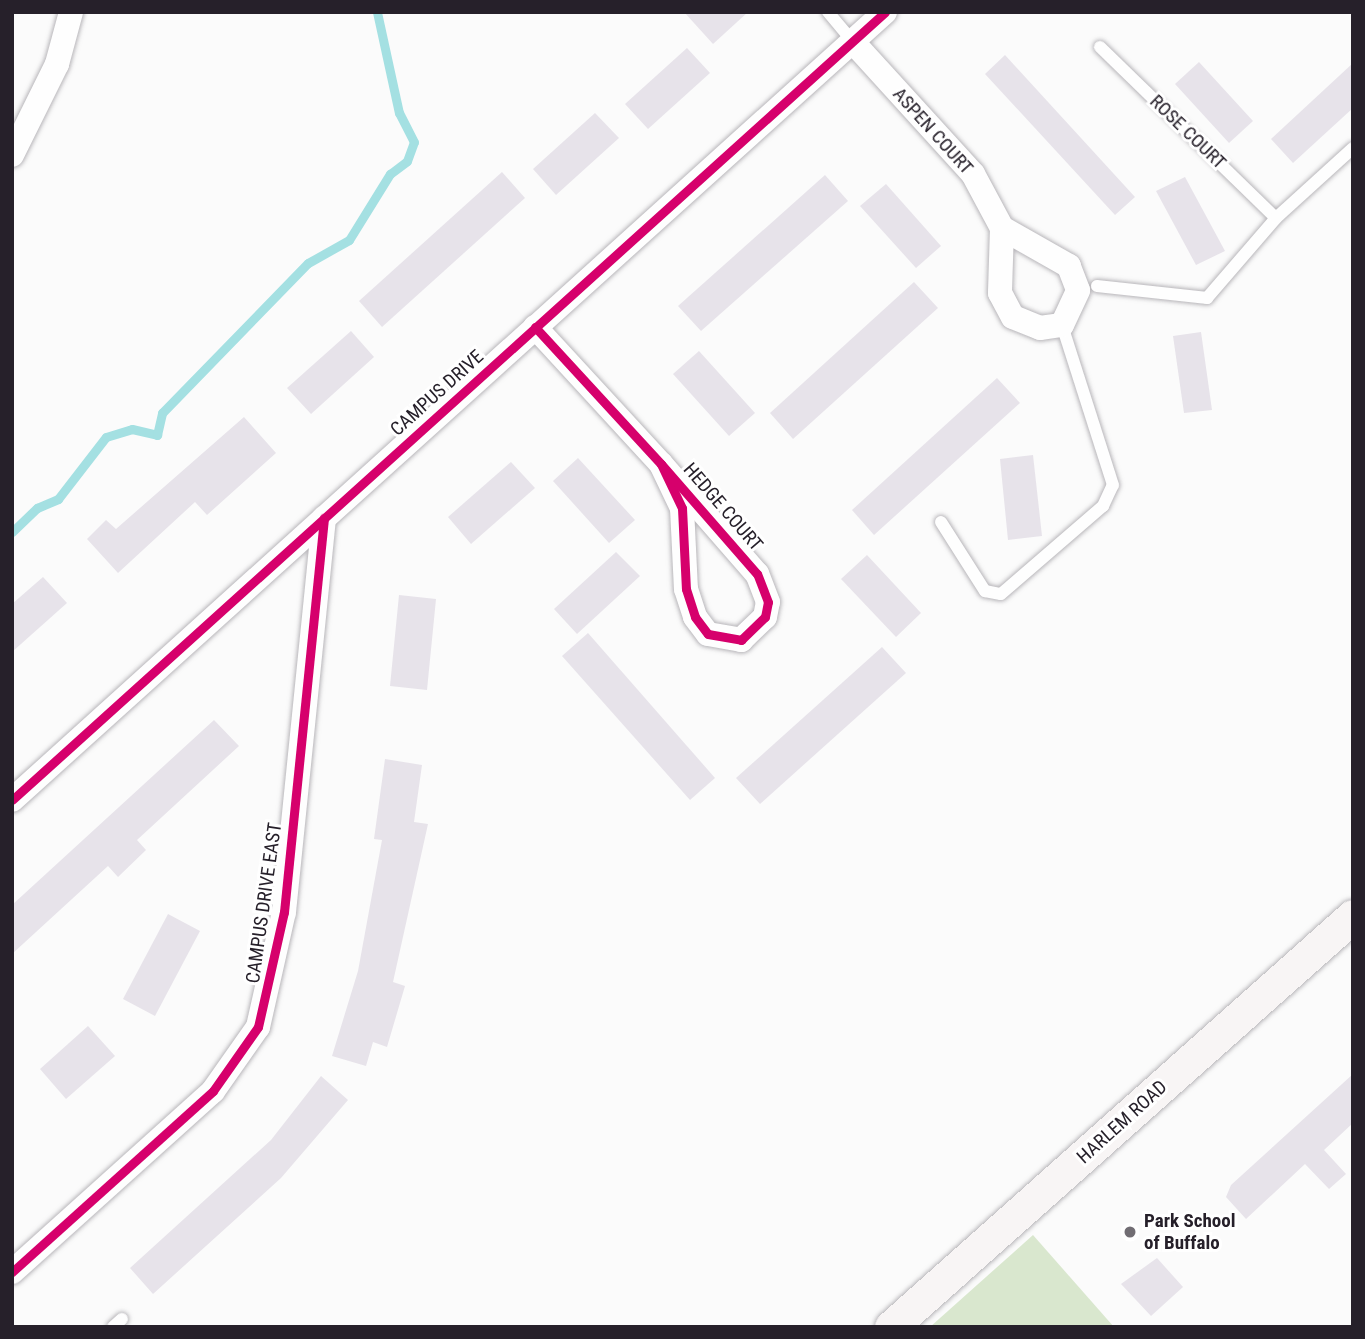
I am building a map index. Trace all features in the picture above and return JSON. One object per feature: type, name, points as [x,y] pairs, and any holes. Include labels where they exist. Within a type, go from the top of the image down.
[{"type":"main road","name":"HARLEM ROAD","points":[[891,1327],[1353,916]]},
{"type":"street","points":[[12,155],[57,64],[71,12]]},
{"type":"street","name":"CAMPUS DRIVE","points":[[12,800],[885,12]]},
{"type":"street","name":"ASPEN COURT","points":[[852,41],[973,174],[1002,228],[1000,293],[1013,317],[1040,328],[1062,325]]},
{"type":"street","points":[[1002,228],[1069,266],[1078,290],[1062,325]]},
{"type":"street","name":"HEDGE COURT","points":[[535,327],[661,464],[757,574],[768,602],[765,617],[741,640],[708,634],[695,617],[686,589],[682,508],[661,464]]},
{"type":"street","name":"CAMPUS DRIVE EAST","points":[[12,1272],[213,1091],[258,1027],[284,912],[324,518]]},
{"type":"lane","points":[[828,12],[852,41]]},
{"type":"lane","name":"ROSE COURT","points":[[1100,47],[1276,218]]},
{"type":"lane","points":[[1097,286],[1207,298],[1276,218],[1353,148]]},
{"type":"lane","points":[[941,522],[985,590],[1001,594],[1103,506],[1113,485],[1062,325]]},
{"type":"green space","points":[[1033,1235],[1114,1327],[930,1327]]},
{"type":"building","points":[[684,12],[748,12],[713,44]]},
{"type":"building","points":[[687,48],[710,73],[648,129],[625,104]]},
{"type":"building","points":[[1005,55],[1135,197],[1115,215],[985,74]]},
{"type":"building","points":[[1199,62],[1253,121],[1229,143],[1175,84]]},
{"type":"building","points":[[1353,63],[1353,108],[1293,163],[1271,139]]},
{"type":"building","points":[[595,113],[619,138],[556,195],[533,169]]},
{"type":"building","points":[[502,172],[525,198],[382,327],[359,301]]},
{"type":"building","points":[[825,175],[848,201],[701,331],[678,306]]},
{"type":"building","points":[[1185,177],[1225,251],[1196,265],[1156,191]]},
{"type":"building","points":[[886,184],[941,246],[916,268],[860,206]]},
{"type":"building","points":[[914,282],[938,308],[793,439],[770,413]]},
{"type":"building","points":[[351,331],[374,357],[311,414],[287,388]]},
{"type":"building","points":[[1201,332],[1212,410],[1184,413],[1173,336]]},
{"type":"building","points":[[699,351],[755,413],[729,436],[673,374]]},
{"type":"building","points":[[997,378],[1020,403],[874,535],[852,510]]},
{"type":"building","points":[[244,417],[276,453],[207,515],[195,502],[118,573],[87,539],[106,520],[116,529]]},
{"type":"building","points":[[1033,455],[1042,536],[1008,540],[1000,459]]},
{"type":"building","points":[[578,458],[635,520],[609,543],[553,481]]},
{"type":"building","points":[[511,462],[535,488],[471,544],[448,517]]},
{"type":"building","points":[[616,552],[640,576],[577,634],[554,609]]},
{"type":"building","points":[[867,555],[921,613],[896,637],[841,579]]},
{"type":"building","points":[[43,577],[67,603],[12,652],[12,604]]},
{"type":"building","points":[[399,595],[436,599],[427,690],[390,686]]},
{"type":"building","points":[[588,633],[715,778],[690,800],[562,656]]},
{"type":"building","points":[[882,647],[906,673],[760,804],[736,778]]},
{"type":"building","points":[[214,720],[239,746],[137,840],[146,850],[118,877],[108,866],[12,954],[12,905]]},
{"type":"building","points":[[385,759],[422,765],[414,822],[428,824],[393,982],[405,986],[387,1047],[373,1042],[366,1066],[332,1056],[358,971],[382,840],[374,839]]},
{"type":"building","points":[[168,914],[200,931],[155,1016],[123,999]]},
{"type":"building","points":[[88,1026],[115,1056],[66,1099],[40,1069]]},
{"type":"building","points":[[1353,1074],[1353,1123],[1324,1150],[1346,1174],[1329,1189],[1305,1164],[1246,1219],[1226,1197],[1231,1185]]},
{"type":"building","points":[[321,1076],[348,1100],[281,1178],[153,1294],[130,1268],[271,1140]]},
{"type":"building","points":[[1157,1258],[1183,1287],[1151,1316],[1121,1284]]},
{"type":"waterway","points":[[12,532],[37,508],[58,499],[106,437],[132,429],[157,435],[162,413],[308,263],[349,240],[390,174],[407,161],[414,142],[399,113],[377,12]]},
{"type":"cycle path","points":[[12,800],[885,12]]},
{"type":"cycle path","points":[[535,327],[661,464],[682,508],[686,589],[695,617],[708,634],[741,640],[765,617],[768,602],[757,574],[661,464]]},
{"type":"cycle path","points":[[12,1272],[213,1091],[258,1027],[284,912],[324,518]]},
{"type":"place","name":"Park School of Buffalo","points":[[1130,1232]]}]
